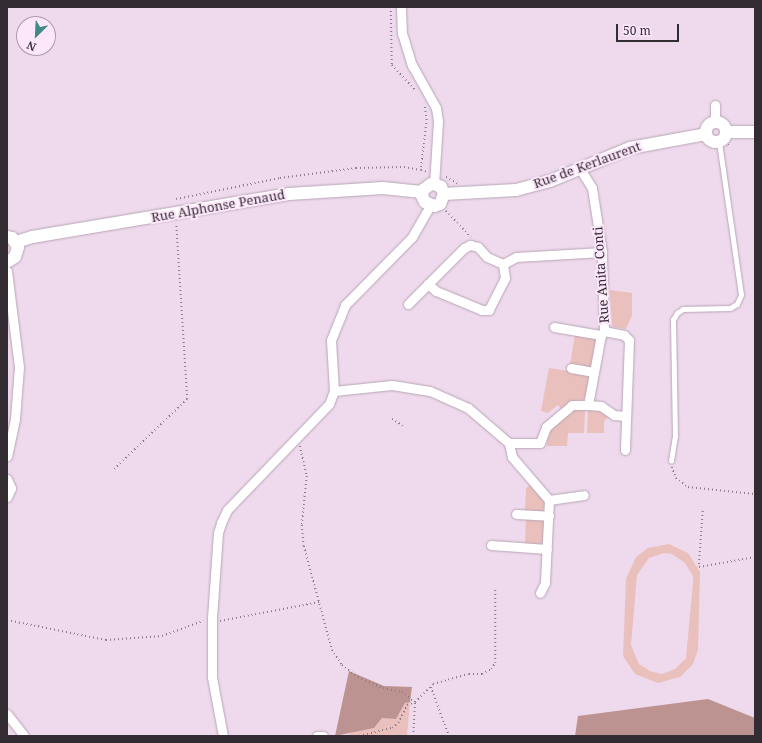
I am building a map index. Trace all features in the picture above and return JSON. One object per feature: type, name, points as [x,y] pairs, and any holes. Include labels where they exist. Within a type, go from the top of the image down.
[{"type":"street","points":[[401,7],[402,33],[412,65],[436,108],[438,121],[430,184],[423,199],[430,206]]},
{"type":"street","points":[[715,105],[715,122]]},
{"type":"street","points":[[723,137],[722,124],[715,122],[707,127],[706,134],[712,142],[723,137],[755,132]]},
{"type":"street","name":"Rue de Kerlaurent","points":[[444,194],[461,195],[516,190],[550,181],[630,148],[706,134]]},
{"type":"street","name":"Rue Anita Conti","points":[[580,168],[592,188],[602,252],[602,333],[588,405]]},
{"type":"street","points":[[223,736],[212,678],[212,620],[218,533],[227,510],[322,414],[334,391],[332,340],[345,305],[412,236],[430,206],[440,204],[444,194],[441,187],[430,184]]},
{"type":"street","name":"Rue Alphonse Penaud","points":[[11,240],[289,194],[430,184]]},
{"type":"street","points":[[7,262],[14,259],[17,253],[11,240]]},
{"type":"street","points":[[408,304],[464,248],[470,245],[478,247],[488,257],[503,264]]},
{"type":"street","points":[[503,264],[516,257],[602,252]]},
{"type":"street","points":[[428,284],[442,293],[482,310],[489,310],[505,278],[503,264]]},
{"type":"street","points":[[7,271],[19,368],[15,420],[7,456]]},
{"type":"street","name":"Rue Anita Conti","points":[[554,327],[602,333]]},
{"type":"street","points":[[602,333],[624,335],[629,340],[625,416],[625,450]]},
{"type":"street","points":[[571,368],[594,372]]},
{"type":"street","points":[[334,391],[392,385],[430,391],[468,408],[509,443],[512,457],[549,500],[545,583],[540,593]]},
{"type":"street","points":[[509,443],[540,442],[546,427],[572,406],[601,406],[614,415],[625,416]]},
{"type":"street","points":[[7,479],[11,488],[7,497]]},
{"type":"street","points":[[549,500],[584,495]]},
{"type":"street","points":[[516,514],[548,516]]},
{"type":"street","points":[[491,545],[547,549]]},
{"type":"street","points":[[7,714],[24,736]]},
{"type":"street","points":[[317,736],[322,736]]},
{"type":"lane","points":[[671,461],[675,437],[673,320],[677,313],[683,309],[730,308],[737,304],[741,295],[723,137]]},
{"type":"path","points":[[391,7],[392,65],[420,97]]},
{"type":"path","points":[[424,103],[427,119],[421,170],[430,184],[456,182],[462,189],[461,195]]},
{"type":"path","points":[[176,199],[280,178],[356,168],[404,167],[421,170]]},
{"type":"path","points":[[447,208],[446,213],[470,237],[470,245]]},
{"type":"path","points":[[114,469],[187,399],[175,213]]},
{"type":"path","points":[[392,419],[405,427]]},
{"type":"path","points":[[298,439],[307,476],[302,525],[304,546],[332,650],[342,664],[358,677],[383,688],[402,692],[415,702]]},
{"type":"path","points":[[671,461],[676,478],[688,487],[755,494]]},
{"type":"path","points":[[703,511],[699,567],[755,558]]},
{"type":"path","points":[[359,736],[392,728],[398,723],[407,705],[415,702],[430,687],[491,669],[495,663],[495,588]]},
{"type":"path","points":[[7,620],[106,640],[162,636],[212,620],[319,602]]},
{"type":"path","points":[[430,687],[449,736]]},
{"type":"path","points":[[413,736],[415,702]]},
{"type":"shaded area","points":[[610,290],[632,293],[632,315],[626,329],[612,327]]},
{"type":"shaded area","points":[[575,335],[594,338],[596,340],[592,365],[589,367],[570,364]]},
{"type":"shaded area","points":[[549,368],[588,374],[590,377],[586,398],[562,410],[558,405],[548,413],[541,411]]},
{"type":"shaded area","points":[[574,409],[585,409],[584,433],[568,433],[567,446],[547,446],[549,430]]},
{"type":"shaded area","points":[[588,409],[601,410],[608,416],[604,422],[604,433],[587,433]]},
{"type":"shaded area","points":[[530,485],[546,503],[542,512],[525,511],[526,488]]},
{"type":"shaded area","points":[[526,519],[543,520],[545,523],[544,541],[539,545],[525,544]]},
{"type":"shaded area","points":[[669,544],[688,553],[700,572],[698,650],[693,664],[680,677],[658,683],[635,674],[623,656],[626,579],[636,557],[648,548]],"holes":[[[664,553],[672,554],[685,563],[693,576],[693,582],[686,658],[675,669],[662,674],[650,671],[639,664],[631,645],[637,575],[649,558]]]},
{"type":"shaded area","points":[[349,671],[384,686],[412,687],[410,702],[405,703],[396,719],[382,718],[374,728],[335,736]]},
{"type":"shaded area","points":[[708,699],[755,718],[755,736],[575,736],[578,716]]},
{"type":"shaded area","points":[[410,702],[407,736],[346,736],[355,731],[374,728],[382,718],[396,719],[405,703]]}]
